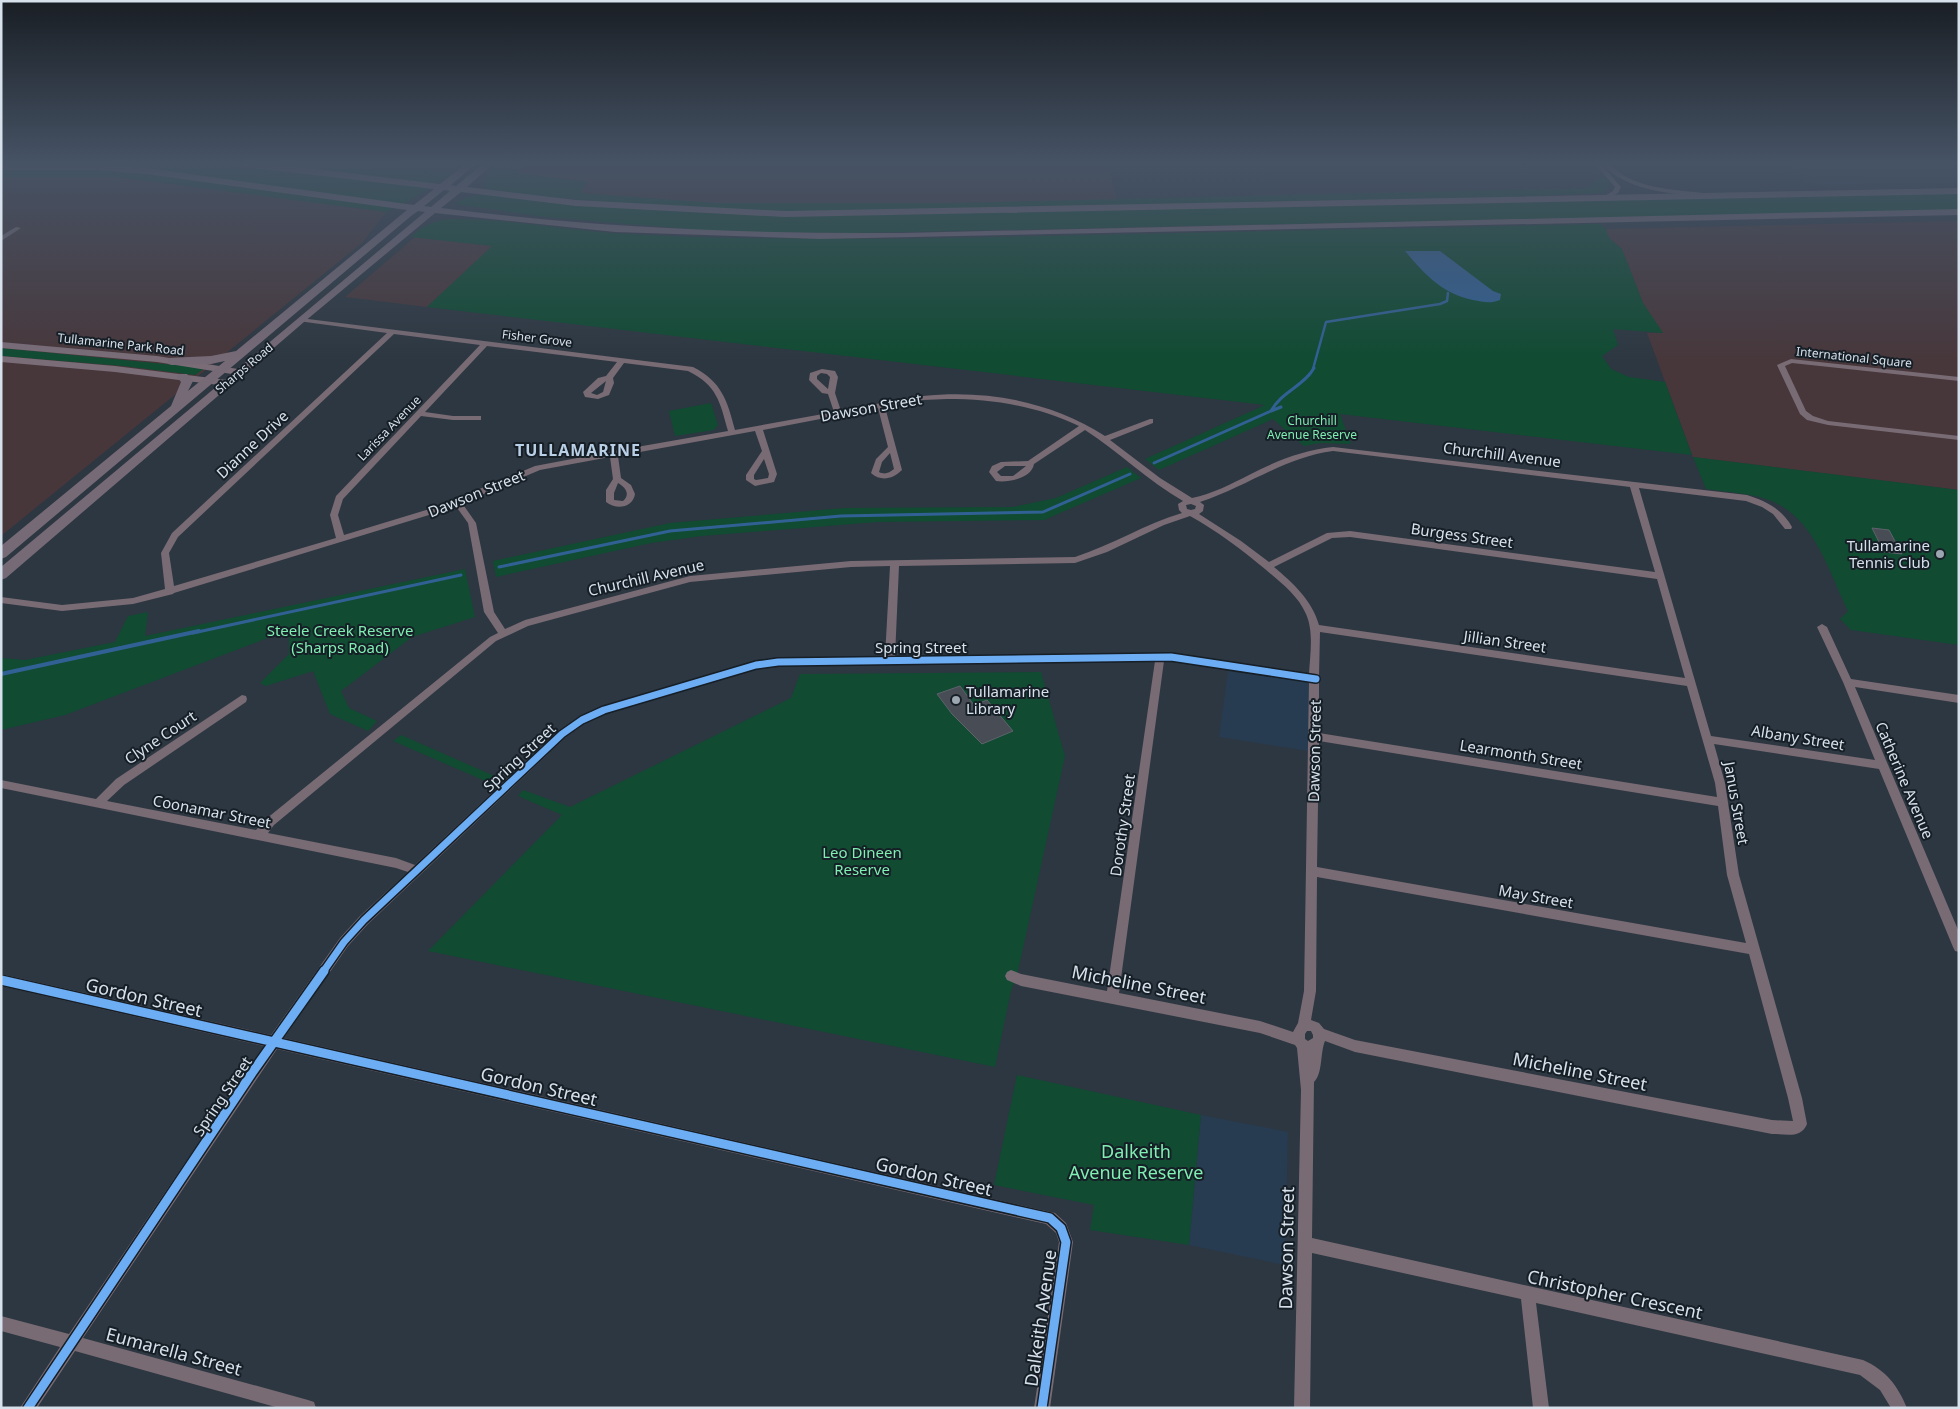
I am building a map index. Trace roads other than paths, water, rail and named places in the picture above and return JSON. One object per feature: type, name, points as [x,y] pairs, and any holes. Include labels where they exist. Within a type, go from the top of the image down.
[{"type":"main road","points":[[379,238],[385,229]]},
{"type":"main road","name":"Sharps Road","points":[[1,575],[225,376],[244,353],[390,229]]},
{"type":"main road","name":"Sharps Road","points":[[1,554],[211,380],[238,372],[412,229]]},
{"type":"main road","points":[[614,229],[674,233],[843,237],[1211,229]]},
{"type":"main road","points":[[172,361],[211,360],[244,353]]},
{"type":"main road","points":[[171,413],[186,387],[187,381],[183,377]]},
{"type":"street","points":[[1,239],[17,229]]},
{"type":"street","name":"Fisher Grove","points":[[300,320],[678,366],[710,378],[720,391],[732,432]]},
{"type":"street","name":"Dianne Drive","points":[[170,592],[165,553],[175,536],[392,332]]},
{"type":"street","name":"Larissa Avenue","points":[[341,539],[334,515],[339,498],[486,343]]},
{"type":"street","name":"Tullamarine Park Road","points":[[1,345],[172,361],[225,376]]},
{"type":"street","name":"Tullamarine Park Road","points":[[1,359],[211,380]]},
{"type":"street","points":[[609,378],[622,360]]},
{"type":"street","name":"International Square","points":[[1959,379],[1791,361],[1780,365],[1803,412],[1810,418],[1828,423],[1959,438]]},
{"type":"street","points":[[831,393],[838,412]]},
{"type":"street","name":"Dawson Street","points":[[1,600],[46,606],[88,607],[133,601],[170,592],[457,502],[538,468],[881,404],[939,396],[996,399],[1043,409],[1085,426],[1105,439],[1172,491],[1287,583],[1309,611],[1315,628],[1316,679],[1302,1408]]},
{"type":"street","points":[[881,404],[891,449]]},
{"type":"street","points":[[419,414],[453,418],[478,418]]},
{"type":"street","points":[[1105,439],[1150,421]]},
{"type":"street","points":[[1030,462],[1085,426]]},
{"type":"street","points":[[758,427],[765,452]]},
{"type":"street","name":"Churchill Avenue","points":[[259,835],[270,822],[503,632],[540,619],[690,579],[844,564],[1075,560],[1095,553],[1169,519],[1302,454],[1326,449],[1747,498],[1770,508],[1782,517],[1788,526]]},
{"type":"street","points":[[614,453],[617,479]]},
{"type":"street","name":"Janus Street","points":[[1634,485],[1708,739],[1723,802],[1733,875],[1800,1116],[1800,1124],[1797,1128]]},
{"type":"street","points":[[457,502],[472,523],[489,612],[503,632]]},
{"type":"street","name":"Burgess Street","points":[[1267,567],[1330,535],[1345,534],[1660,576]]},
{"type":"street","points":[[890,660],[895,563]]},
{"type":"street","name":"Catherine Avenue","points":[[1822,626],[1848,682],[1959,946]]},
{"type":"street","name":"Jillian Street","points":[[1315,628],[1692,683]]},
{"type":"street","name":"Spring Street","points":[[28,1408],[348,937],[416,870],[562,734],[592,715],[623,703],[766,663],[1160,657],[1316,679]]},
{"type":"street","name":"Dorothy Street","points":[[1112,997],[1160,657]]},
{"type":"street","points":[[1848,682],[1959,699]]},
{"type":"street","name":"Clyne Court","points":[[98,803],[120,782],[242,699]]},
{"type":"street","name":"Learmonth Street","points":[[1315,736],[1723,802]]},
{"type":"street","name":"Albany Street","points":[[1708,739],[1883,765]]},
{"type":"street","name":"Coonamar Street","points":[[1,784],[396,862],[416,870]]},
{"type":"street","name":"May Street","points":[[1312,871],[1755,950]]},
{"type":"street","name":"Micheline Street","points":[[1011,976],[1021,980],[1772,1127],[1797,1128]]},
{"type":"street","name":"Gordon Street","points":[[1,980],[1041,1216],[1057,1223],[1064,1232]]},
{"type":"street","name":"Dalkeith Avenue","points":[[1042,1408],[1066,1251],[1064,1232]]},
{"type":"street","name":"Christopher Crescent","points":[[1306,1244],[1862,1368],[1877,1376],[1892,1391],[1899,1408]]},
{"type":"street","points":[[1528,1294],[1541,1408]]},
{"type":"street","name":"Eumarella Street","points":[[1,1323],[308,1408]]},
{"type":"water","points":[[1405,251],[1440,251],[1493,291],[1501,294],[1500,300],[1483,302],[1452,293],[1419,268]]},
{"type":"waterway","points":[[1313,369],[1326,322],[1440,304],[1447,301],[1448,293]]},
{"type":"waterway","points":[[1271,411],[1275,404],[1304,380],[1314,368]]},
{"type":"waterway","points":[[1271,411],[1281,407]]},
{"type":"waterway","points":[[1154,463],[1271,411]]},
{"type":"waterway","points":[[499,567],[670,531],[841,516],[1043,512],[1130,474]]},
{"type":"waterway","points":[[193,633],[461,575]]},
{"type":"waterway","points":[[1,674],[199,631]]},
{"type":"place","name":"Tullamarine Tennis Club","points":[[1940,554]]},
{"type":"place","name":"Tullamarine Library","points":[[956,700]]},
{"type":"district","name":"TULLAMARINE","points":[[578,450]]},
{"type":"park label","name":"Churchill Avenue Reserve","points":[[1312,427]]},
{"type":"park label","name":"Steele Creek Reserve (Sharps Road)","points":[[340,638]]},
{"type":"park label","name":"Leo Dineen Reserve","points":[[862,860]]},
{"type":"park label","name":"Dalkeith Avenue Reserve","points":[[1136,1161]]}]
